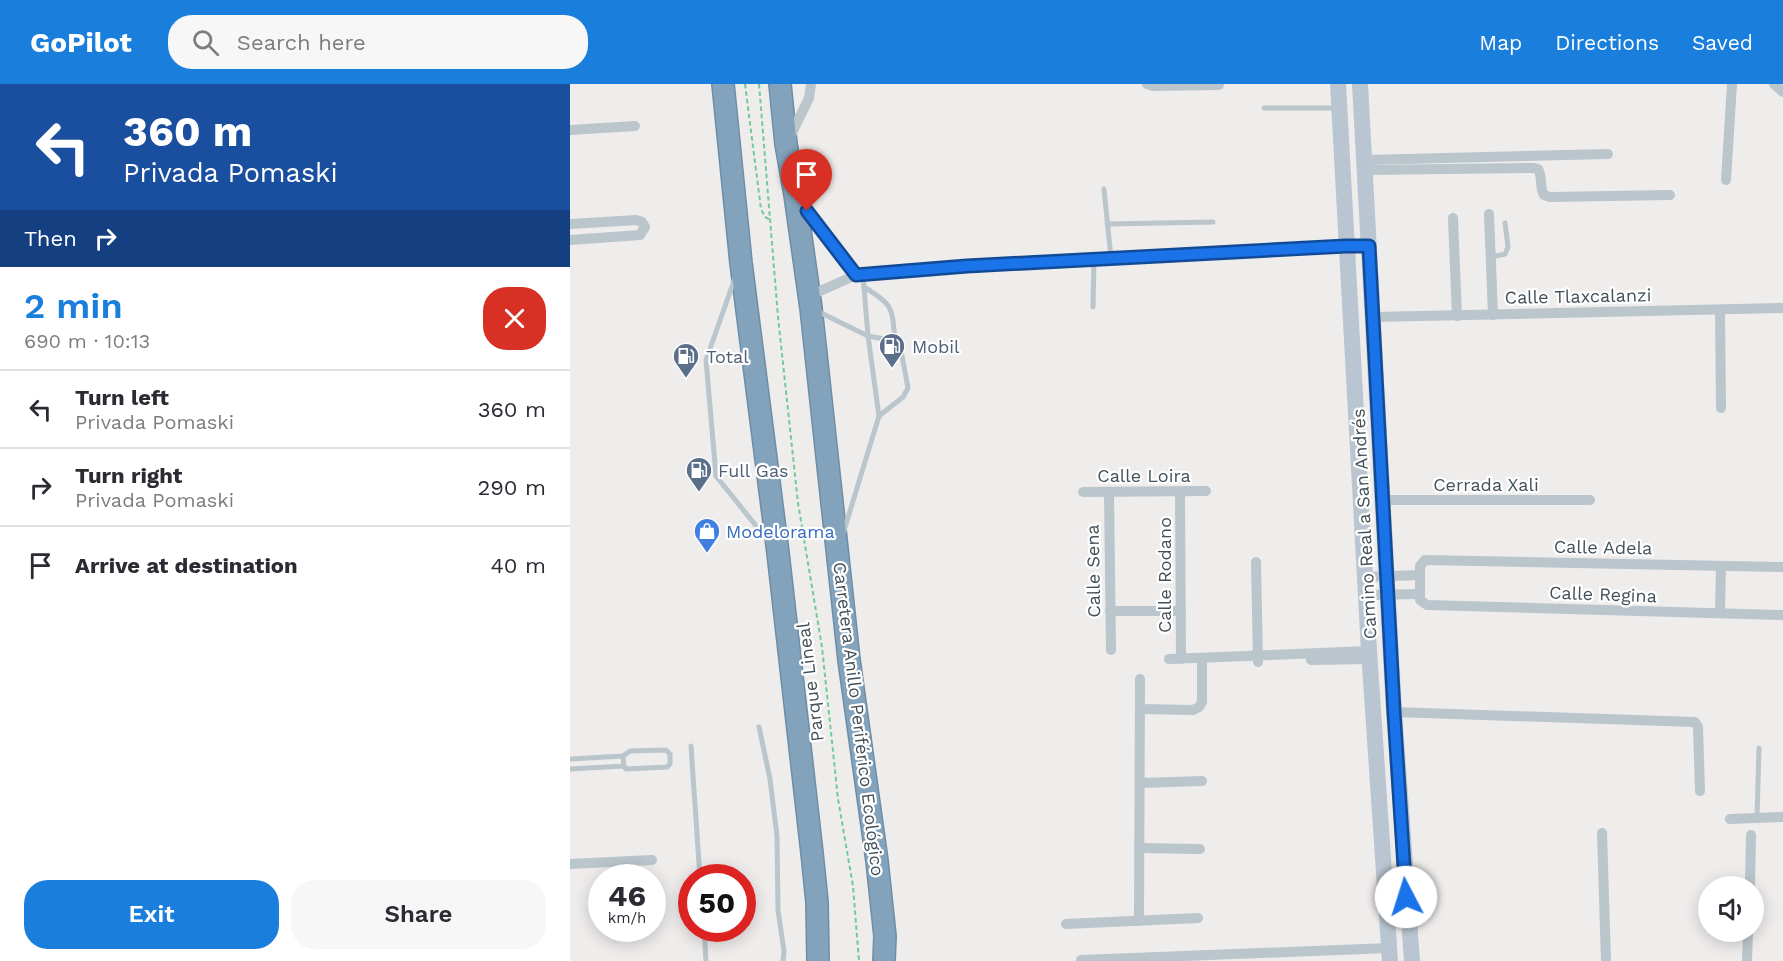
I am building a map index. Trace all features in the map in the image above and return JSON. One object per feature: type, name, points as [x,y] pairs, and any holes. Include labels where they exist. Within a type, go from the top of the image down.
[{"type":"highway","points":[[723,84],[741,263],[778,553],[813,863],[817,902],[818,961]]},
{"type":"highway","name":"Carretera Anillo Periférico Ecológico","points":[[780,84],[786,144],[810,302],[849,660],[877,861],[885,936],[884,961]]},
{"type":"main road","name":"Camino Real a San Andrés","points":[[1338,84],[1369,655],[1389,955]]},
{"type":"main road","name":"Camino Real a San Andrés","points":[[1360,84],[1394,712],[1412,961]]},
{"type":"street","points":[[786,144],[809,98],[811,84]]},
{"type":"street","points":[[1147,84],[1153,86],[1219,85]]},
{"type":"street","points":[[1726,180],[1732,84]]},
{"type":"street","points":[[1774,84],[1783,92]]},
{"type":"street","points":[[570,130],[635,126]]},
{"type":"street","points":[[1365,165],[1608,154]]},
{"type":"street","points":[[1365,165],[1534,168],[1540,172],[1541,190],[1544,195],[1550,197],[1671,195]]},
{"type":"street","points":[[795,195],[859,275]]},
{"type":"street","points":[[1489,214],[1493,315]]},
{"type":"street","points":[[1454,218],[1457,316]]},
{"type":"street","points":[[570,224],[636,220],[642,222],[645,227],[640,235],[570,240]]},
{"type":"street","points":[[810,302],[859,275],[967,266],[1369,246]]},
{"type":"street","name":"Calle Tlaxcalanzi","points":[[1373,317],[1783,308]]},
{"type":"street","points":[[1720,310],[1721,408]]},
{"type":"street","name":"Calle Loira","points":[[1083,492],[1206,491]]},
{"type":"street","name":"Calle Sena","points":[[1109,492],[1111,650]]},
{"type":"street","name":"Calle Rodano","points":[[1180,492],[1181,659]]},
{"type":"street","name":"Cerrada Xali","points":[[1383,500],[1590,500]]},
{"type":"street","name":"Calle Adela","points":[[1420,575],[1422,562],[1437,560],[1783,567]]},
{"type":"street","points":[[1256,562],[1258,659]]},
{"type":"street","points":[[1720,613],[1721,566]]},
{"type":"street","points":[[1365,577],[1420,575],[1421,599]]},
{"type":"street","name":"Calle Regina","points":[[1366,595],[1388,594],[1421,599],[1427,605],[1783,615]]},
{"type":"street","points":[[1110,611],[1181,610]]},
{"type":"street","points":[[1168,659],[1228,658],[1239,662],[1258,659],[1369,655]]},
{"type":"street","points":[[1140,709],[1194,710],[1199,707],[1202,702],[1202,658]]},
{"type":"street","points":[[1139,921],[1140,679]]},
{"type":"street","points":[[1394,712],[1695,722],[1698,727],[1700,791]]},
{"type":"street","points":[[1140,783],[1202,781]]},
{"type":"street","points":[[1730,819],[1783,817]]},
{"type":"street","points":[[1602,833],[1606,961]]},
{"type":"street","points":[[1749,876],[1751,835]]},
{"type":"street","points":[[1139,848],[1200,849]]},
{"type":"street","points":[[570,864],[652,860]]},
{"type":"street","points":[[1066,924],[1198,918]]},
{"type":"street","points":[[1747,961],[1748,942]]},
{"type":"street","points":[[1081,960],[1389,955]]},
{"type":"lane","points":[[1264,108],[1339,108]]},
{"type":"lane","points":[[1104,189],[1111,258]]},
{"type":"lane","points":[[1107,224],[1213,222]]},
{"type":"lane","points":[[1491,257],[1505,254],[1508,247],[1505,223]]},
{"type":"lane","points":[[1093,307],[1094,259]]},
{"type":"lane","points":[[741,263],[706,360],[716,476],[778,553]]},
{"type":"lane","points":[[838,552],[879,416],[864,287],[859,275]]},
{"type":"lane","points":[[864,287],[882,298],[892,309],[895,341]]},
{"type":"lane","points":[[810,302],[868,336],[895,341],[900,345],[908,388],[903,397],[879,416]]},
{"type":"lane","points":[[759,727],[770,779],[777,836],[778,910],[784,951],[783,961]]},
{"type":"lane","points":[[691,746],[699,864]]},
{"type":"lane","points":[[1757,818],[1759,748]]},
{"type":"lane","points":[[570,759],[623,756],[630,751],[666,750],[670,754],[670,764],[667,767],[626,769],[624,766],[570,769]]},
{"type":"lane","points":[[623,756],[624,766]]},
{"type":"lane","points":[[705,942],[706,961]]},
{"type":"path","name":"Parque Lineal","points":[[745,84],[762,213],[771,220]]},
{"type":"path","name":"Parque Lineal","points":[[759,84],[778,317],[798,503],[822,647],[838,799],[853,886],[859,961]]},
{"type":"place","name":"Mobil","points":[[892,369]]},
{"type":"place","name":"Total","points":[[686,379]]},
{"type":"place","name":"Full Gas","points":[[699,493]]},
{"type":"place","name":"Modelorama","points":[[707,554]]},
{"type":"route","points":[[807,211],[856,275],[967,266],[1369,246],[1406,897]]}]
